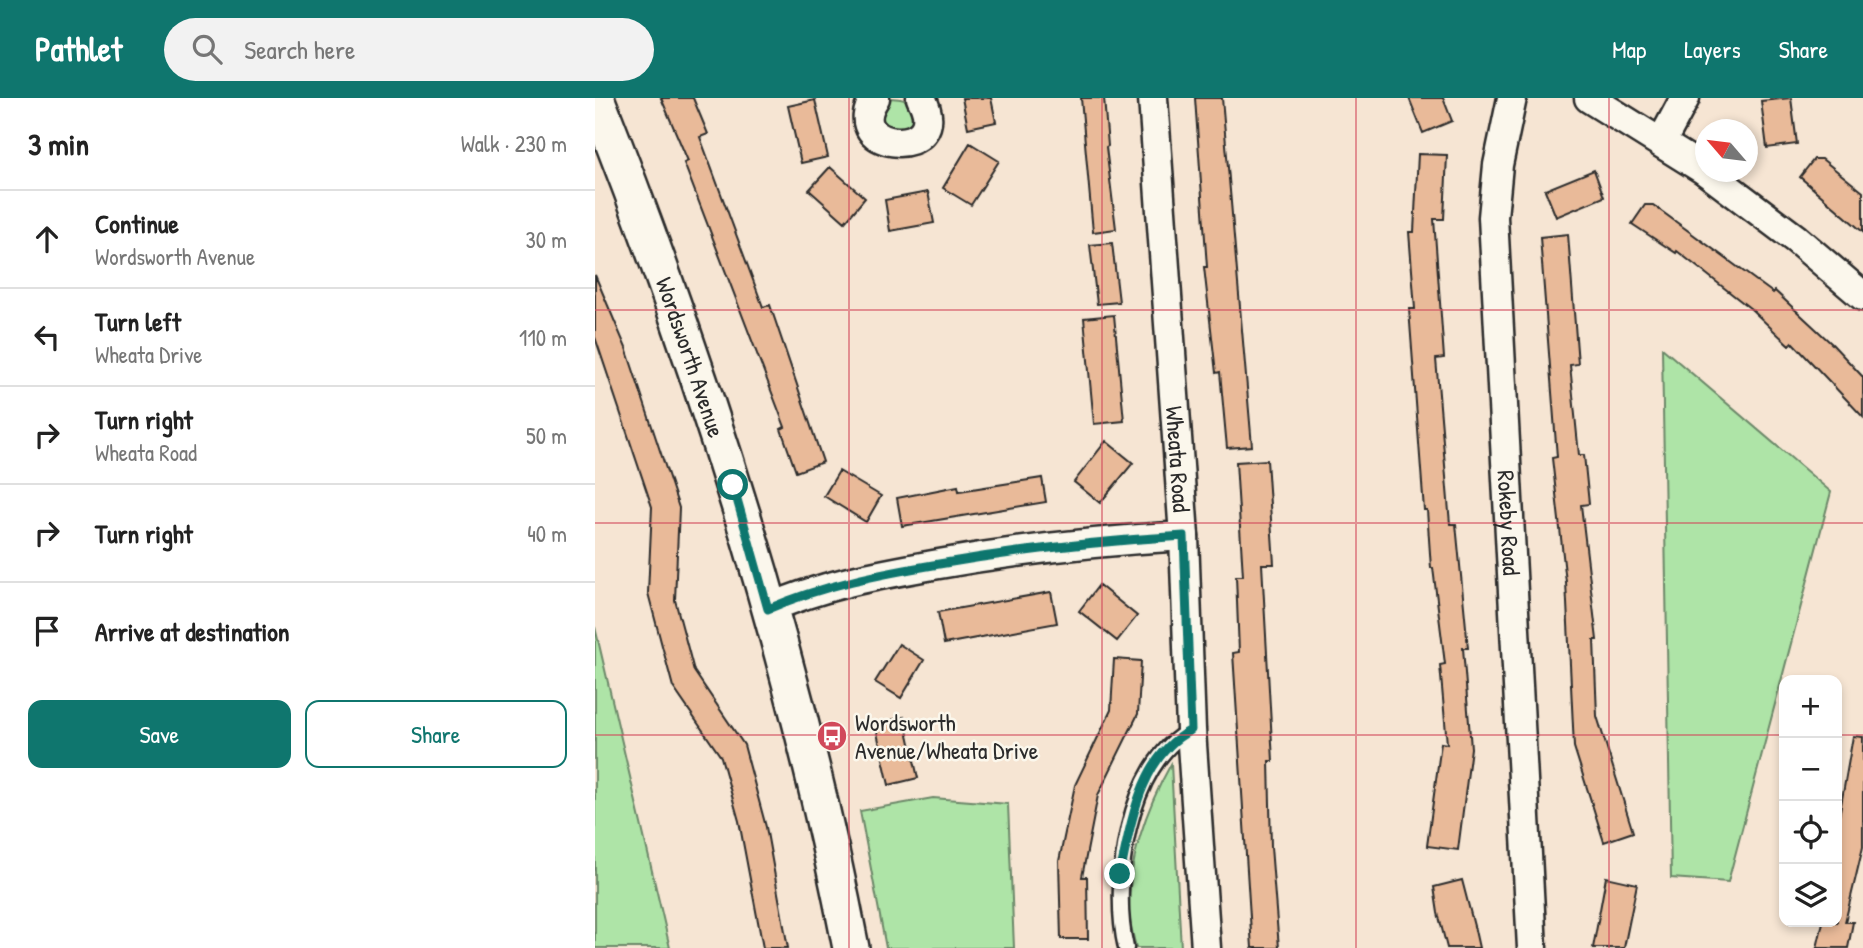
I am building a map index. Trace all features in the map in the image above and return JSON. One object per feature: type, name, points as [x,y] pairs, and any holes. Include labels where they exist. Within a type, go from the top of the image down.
[{"type":"street","name":"Wordsworth Avenue","points":[[596,98],[645,221],[733,485],[835,867],[851,948]]},
{"type":"street","points":[[875,98],[869,110],[873,129],[887,142],[897,144],[913,140],[925,124],[926,110],[921,98]]},
{"type":"street","name":"Wheata Road","points":[[1153,98],[1184,536],[1191,730],[1206,948]]},
{"type":"street","name":"Rokeby Road","points":[[1512,98],[1498,165],[1493,217],[1532,948]]},
{"type":"street","points":[[1589,98],[1695,164]]},
{"type":"street","points":[[1662,141],[1685,98]]},
{"type":"street","points":[[1721,182],[1796,239],[1863,296]]},
{"type":"street","points":[[768,609],[799,595],[854,579],[970,558],[1079,542],[1184,536]]},
{"type":"lane","points":[[1126,948],[1120,924],[1120,874],[1132,818],[1147,778],[1167,748],[1191,730]]},
{"type":"green space","points":[[886,98],[903,99],[911,107],[914,119],[905,131],[883,130],[880,103]]},
{"type":"green space","points":[[1662,348],[1831,492],[1783,675],[1779,675],[1779,689],[1728,882],[1671,878]]},
{"type":"green space","points":[[595,627],[670,948],[595,948]]},
{"type":"green space","points":[[1171,764],[1181,948],[1136,948],[1129,910],[1136,850],[1147,814]]},
{"type":"green space","points":[[933,798],[1008,804],[1014,948],[886,948],[860,811]]},
{"type":"building","points":[[661,98],[693,98],[708,134],[700,137],[763,307],[770,305],[823,462],[796,472],[781,429],[785,427],[684,163],[688,161]]},
{"type":"building","points":[[962,98],[991,98],[996,122],[968,128]]},
{"type":"building","points":[[1081,98],[1104,98],[1106,147],[1116,229],[1093,232]]},
{"type":"building","points":[[1195,98],[1222,98],[1252,446],[1227,448],[1220,372],[1216,373],[1204,267],[1207,267]]},
{"type":"building","points":[[1409,98],[1443,98],[1452,121],[1423,133]]},
{"type":"building","points":[[1791,98],[1797,144],[1767,148],[1761,101]]},
{"type":"building","points":[[815,100],[828,157],[801,163],[788,106]]},
{"type":"building","points":[[970,143],[999,161],[971,205],[943,188]]},
{"type":"building","points":[[1418,154],[1447,155],[1444,219],[1434,219],[1444,358],[1436,359],[1450,524],[1456,524],[1468,648],[1463,648],[1471,748],[1458,850],[1427,846],[1441,743],[1447,744],[1440,665],[1445,664],[1431,568],[1427,510],[1424,510],[1409,309],[1415,309],[1409,232],[1414,232]]},
{"type":"building","points":[[1814,159],[1822,159],[1863,192],[1863,232],[1800,177]]},
{"type":"building","points":[[830,167],[865,198],[845,222],[809,190]]},
{"type":"building","points":[[1594,170],[1604,197],[1556,217],[1545,190]]},
{"type":"building","points":[[928,192],[934,223],[890,231],[885,200]]},
{"type":"building","points":[[1645,205],[1653,205],[1773,293],[1775,291],[1832,344],[1863,377],[1863,417],[1792,342],[1789,345],[1751,309],[1677,251],[1676,253],[1632,224]]},
{"type":"building","points":[[1568,234],[1578,364],[1570,365],[1579,455],[1584,455],[1589,504],[1581,505],[1597,640],[1594,640],[1597,716],[1633,832],[1604,842],[1574,747],[1566,582],[1552,458],[1557,457],[1540,237]]},
{"type":"building","points":[[1112,243],[1119,302],[1097,304],[1090,245]]},
{"type":"building","points":[[595,275],[626,348],[679,508],[675,600],[694,671],[744,745],[766,827],[788,948],[763,948],[739,821],[721,757],[673,687],[648,593],[652,507],[595,337]]},
{"type":"building","points":[[1114,315],[1124,421],[1094,424],[1084,318]]},
{"type":"building","points":[[1106,441],[1133,463],[1100,503],[1074,482]]},
{"type":"building","points":[[1267,460],[1274,564],[1262,564],[1273,761],[1269,761],[1271,847],[1279,948],[1252,948],[1233,653],[1239,652],[1236,576],[1243,576],[1236,462]]},
{"type":"building","points":[[839,471],[881,496],[866,522],[824,496]]},
{"type":"building","points":[[1042,478],[1046,502],[902,526],[897,498],[958,486],[959,491]]},
{"type":"building","points":[[1099,585],[1137,616],[1117,641],[1079,611]]},
{"type":"building","points":[[1051,592],[1057,623],[944,644],[938,612]]},
{"type":"building","points":[[899,644],[924,660],[901,698],[875,682]]},
{"type":"building","points":[[1114,659],[1141,661],[1138,714],[1098,795],[1082,877],[1087,877],[1088,939],[1061,939],[1059,861],[1075,785],[1111,710]]},
{"type":"building","points":[[904,717],[918,778],[889,785],[875,724]]},
{"type":"building","points":[[1853,736],[1863,737],[1863,847],[1845,922],[1853,922],[1848,948],[1817,948],[1822,927],[1842,927],[1842,799]]},
{"type":"building","points":[[1606,877],[1637,884],[1624,948],[1593,948]]},
{"type":"building","points":[[1462,880],[1479,948],[1447,948],[1438,913],[1434,887]]},
{"type":"place","name":"Wordsworth Avenue/Wheata Drive","points":[[832,736]]},
{"type":"route","points":[[733,485],[768,609],[799,595],[854,579],[920,567],[1079,542],[1184,536],[1191,730],[1179,736],[1167,748],[1147,778],[1132,818],[1120,874]]}]
